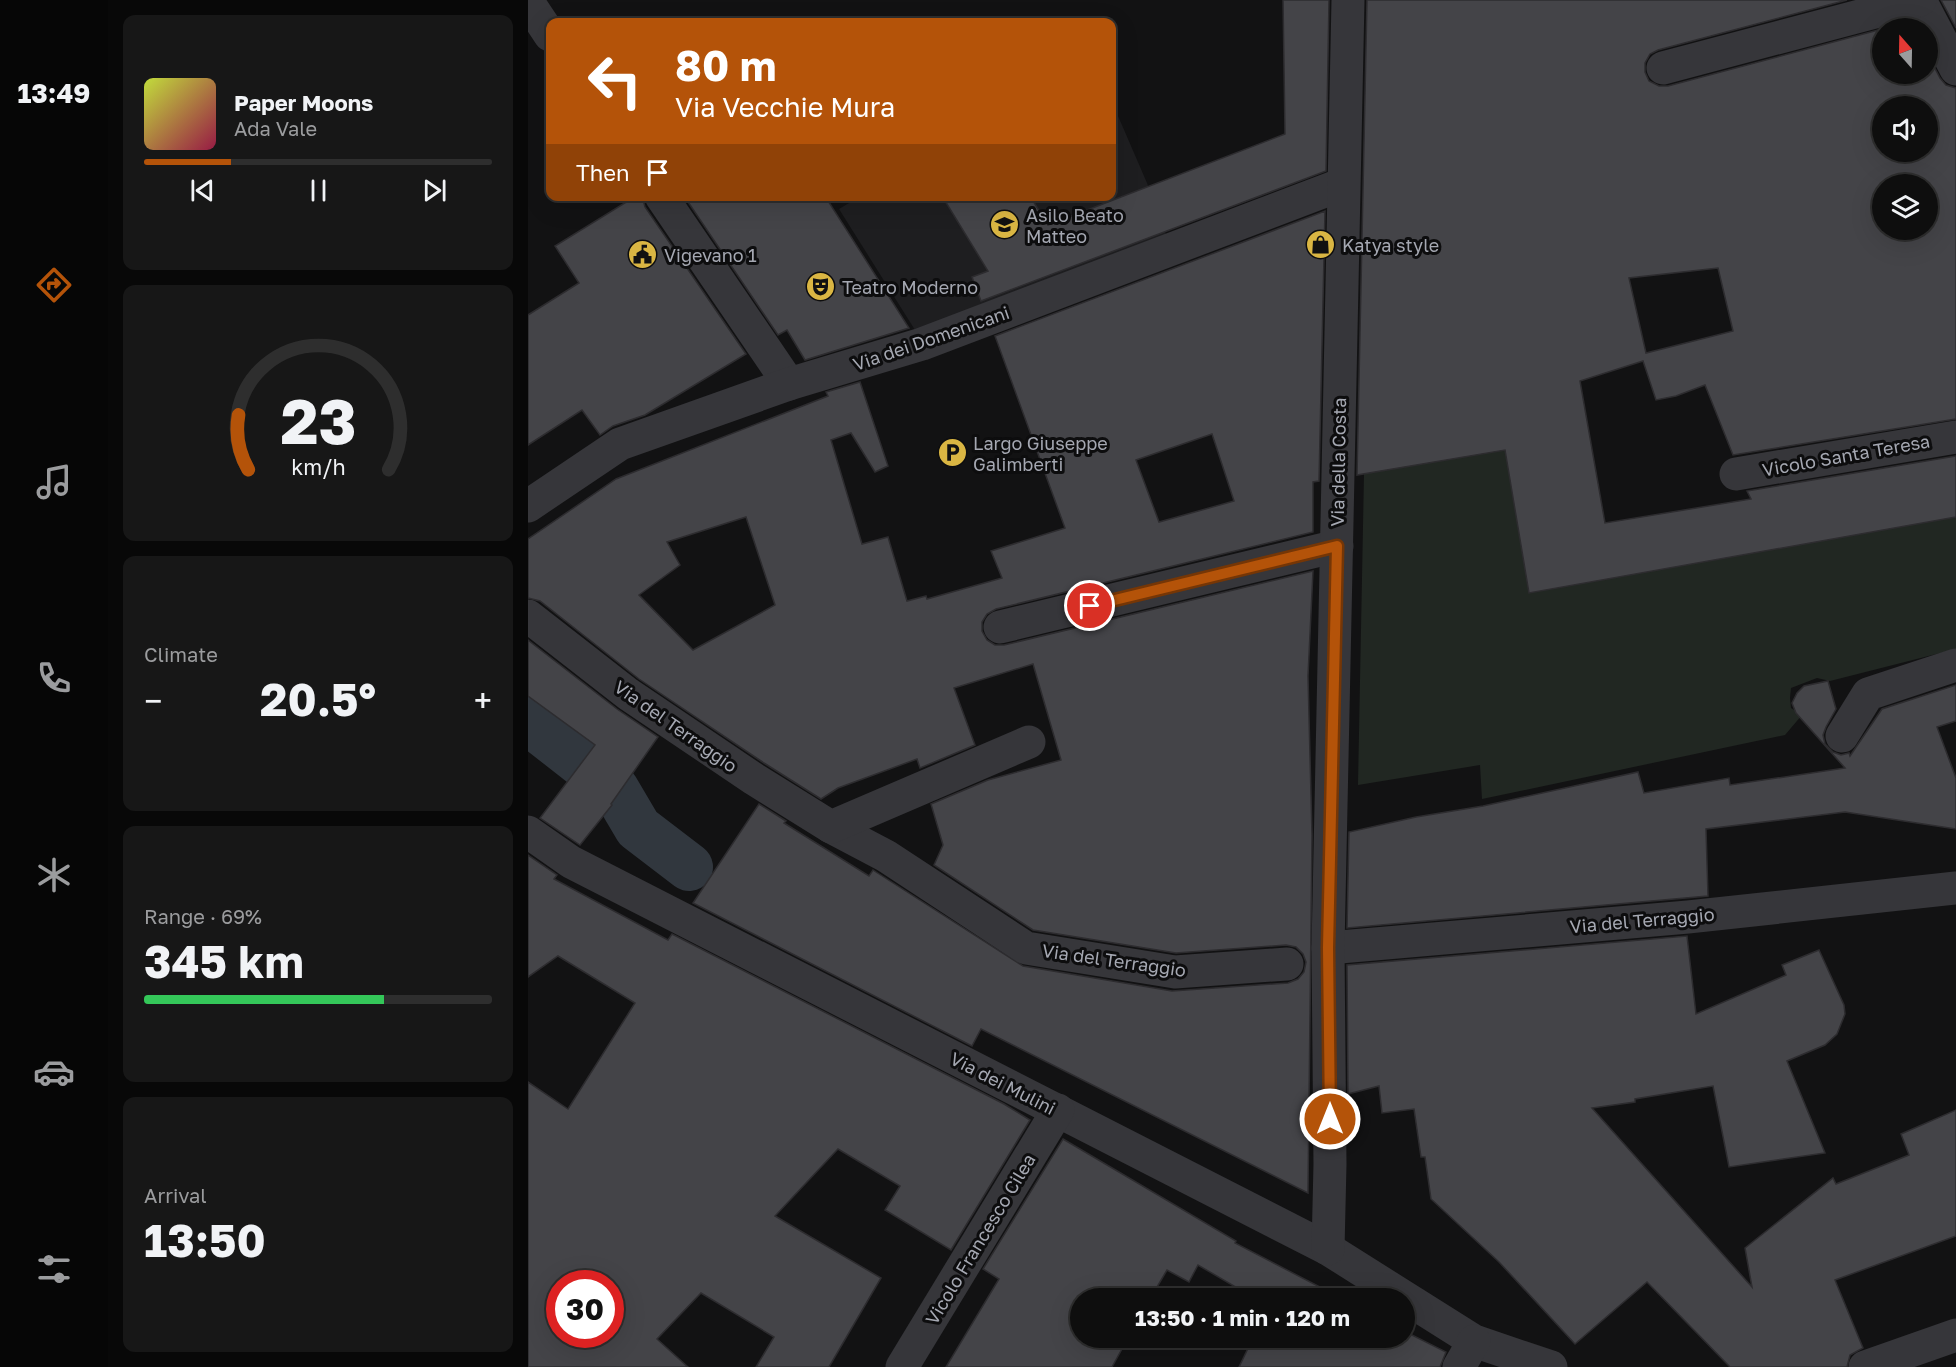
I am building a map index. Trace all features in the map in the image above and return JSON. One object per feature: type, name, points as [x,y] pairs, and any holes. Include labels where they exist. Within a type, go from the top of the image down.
[{"type":"street","name":"Via della Costa","points":[[1328,1249],[1330,1164],[1328,948],[1348,0]]},
{"type":"street","points":[[1663,68],[1920,0],[1956,69]]},
{"type":"street","points":[[528,2],[546,29]]},
{"type":"street","name":"Via dei Domenicani","points":[[528,506],[620,444],[789,384],[922,344],[1343,184]]},
{"type":"street","points":[[664,201],[789,384]]},
{"type":"street","name":"Vicolo Santa Teresa","points":[[1736,474],[1956,437]]},
{"type":"street","points":[[1000,627],[1337,546]]},
{"type":"street","name":"Via del Terraggio","points":[[528,616],[628,694],[754,779],[831,827],[886,856],[1026,948],[1175,972],[1287,964]]},
{"type":"street","points":[[1842,736],[1868,694],[1956,665]]},
{"type":"street","points":[[831,827],[1029,742]]},
{"type":"street","name":"Via dei Mulini","points":[[528,832],[571,862],[1328,1249],[1467,1354],[1551,1367]]},
{"type":"street","name":"Via del Terraggio","points":[[1328,948],[1688,917],[1956,888]]},
{"type":"street","name":"Vicolo Francesco Cilea","points":[[902,1367],[1058,1110]]},
{"type":"street","points":[[1865,1367],[1956,1335]]},
{"type":"shaded area","name":"Asilo Beato Matteo","points":[[1116,111],[1147,183],[1168,240],[915,330],[839,209],[853,201],[1116,201]]},
{"type":"shaded area","points":[[1505,450],[1529,593],[1956,517],[1956,649],[1830,681],[1817,678],[1791,688],[1791,708],[1802,715],[1785,735],[1482,799],[1480,765],[1358,785],[1364,474]]},
{"type":"building","points":[[1283,0],[1329,0],[1326,171],[981,301],[972,277],[988,271],[945,201],[1033,201],[1048,225],[1111,201],[1116,201],[1116,199],[1285,134]]},
{"type":"building","points":[[1367,0],[1847,0],[1658,50],[1650,54],[1645,63],[1645,72],[1649,81],[1659,86],[1668,86],[1872,32],[1872,84],[1938,84],[1938,74],[1946,85],[1956,88],[1956,419],[1733,455],[1705,385],[1676,396],[1656,400],[1643,361],[1580,381],[1605,523],[1751,499],[1747,491],[1956,456],[1956,517],[1529,593],[1505,450],[1357,475]],"holes":[[[1718,268],[1733,331],[1646,353],[1629,278]]]},
{"type":"building","points":[[1941,0],[1956,0],[1956,28]]},
{"type":"building","points":[[628,201],[643,201],[645,207],[746,354],[645,415],[613,426],[600,435],[582,410],[528,445],[528,315],[579,283],[555,246]]},
{"type":"building","points":[[687,201],[828,201],[909,328],[805,360],[787,330],[778,335]]},
{"type":"building","points":[[1325,211],[1319,481],[1313,482],[1313,532],[996,609],[987,614],[982,622],[982,631],[987,640],[995,645],[1004,645],[1313,571],[1308,676],[1312,835],[1308,1193],[981,1029],[972,1046],[693,903],[759,804],[786,821],[784,823],[869,876],[873,870],[1023,966],[1172,991],[1288,983],[1298,979],[1304,972],[1306,962],[1303,954],[1296,947],[1286,945],[1176,953],[1033,930],[934,865],[943,845],[931,804],[988,780],[1061,760],[1033,664],[954,688],[975,745],[920,768],[917,759],[838,788],[821,799],[639,679],[540,601],[528,598],[528,539],[616,479],[828,396],[826,392],[860,382],[888,466],[875,472],[851,433],[831,440],[862,544],[888,537],[907,601],[926,596],[927,599],[1002,578],[991,551],[1065,528],[995,336]],"holes":[[[1212,434],[1234,501],[1159,522],[1136,460]],[[746,517],[775,605],[693,650],[639,595],[680,565],[667,542]]]},
{"type":"building","points":[[528,640],[617,709],[658,737],[612,805],[580,845],[540,818],[595,745],[528,696]]},
{"type":"building","points":[[1828,681],[1836,709],[1823,735],[1825,744],[1833,752],[1841,755],[1849,753],[1850,756],[1882,709],[1956,685],[1956,721],[1937,727],[1956,778],[1956,829],[1845,812],[1706,829],[1708,896],[1347,928],[1349,832],[1638,772],[1644,793],[1729,778],[1730,785],[1845,768],[1796,713],[1792,703],[1804,686]]},
{"type":"building","points":[[528,855],[557,875],[554,879],[668,940],[672,934],[1004,1104],[1030,1120],[951,1250],[885,1210],[900,1186],[838,1149],[775,1216],[881,1278],[829,1367],[756,1367],[774,1337],[701,1293],[657,1339],[688,1367],[528,1367],[528,1082],[568,1109],[635,1003],[558,956],[528,977]]},
{"type":"building","points":[[1687,936],[1696,1014],[1786,975],[1782,965],[1819,950],[1844,1005],[1845,1014],[1837,1034],[1825,1045],[1787,1061],[1825,1153],[1729,1167],[1713,1086],[1592,1108],[1752,1287],[1745,1248],[1833,1178],[1836,1184],[1909,1155],[1901,1134],[1956,1110],[1956,1236],[1835,1280],[1863,1348],[1850,1355],[1847,1367],[1730,1367],[1647,1282],[1575,1344],[1499,1262],[1431,1199],[1425,1157],[1421,1157],[1414,1109],[1382,1113],[1379,1086],[1348,1094],[1347,965]]},
{"type":"building","points":[[1063,1139],[1236,1241],[1235,1243],[1322,1288],[1237,1288],[1198,1265],[1189,1282],[1167,1270],[1156,1288],[1070,1288],[1070,1348],[1122,1348],[1112,1367],[946,1367],[999,1279],[983,1269]]},
{"type":"building","points":[[1415,1336],[1446,1352],[1440,1367],[1239,1367],[1248,1348],[1415,1348]]},
{"type":"waterway","points":[[528,721],[615,789],[638,828],[689,867]]},
{"type":"place","name":"Asilo Beato Matteo","points":[[1005,225]]},
{"type":"place","name":"Katya style","points":[[1321,245]]},
{"type":"place","name":"Vigevano 1","points":[[643,255]]},
{"type":"place","name":"Teatro Moderno","points":[[821,287]]},
{"type":"place","name":"Largo Giuseppe Galimberti","points":[[952,453]]},
{"type":"route","points":[[1090,606],[1337,546],[1328,948],[1330,1119]]}]
